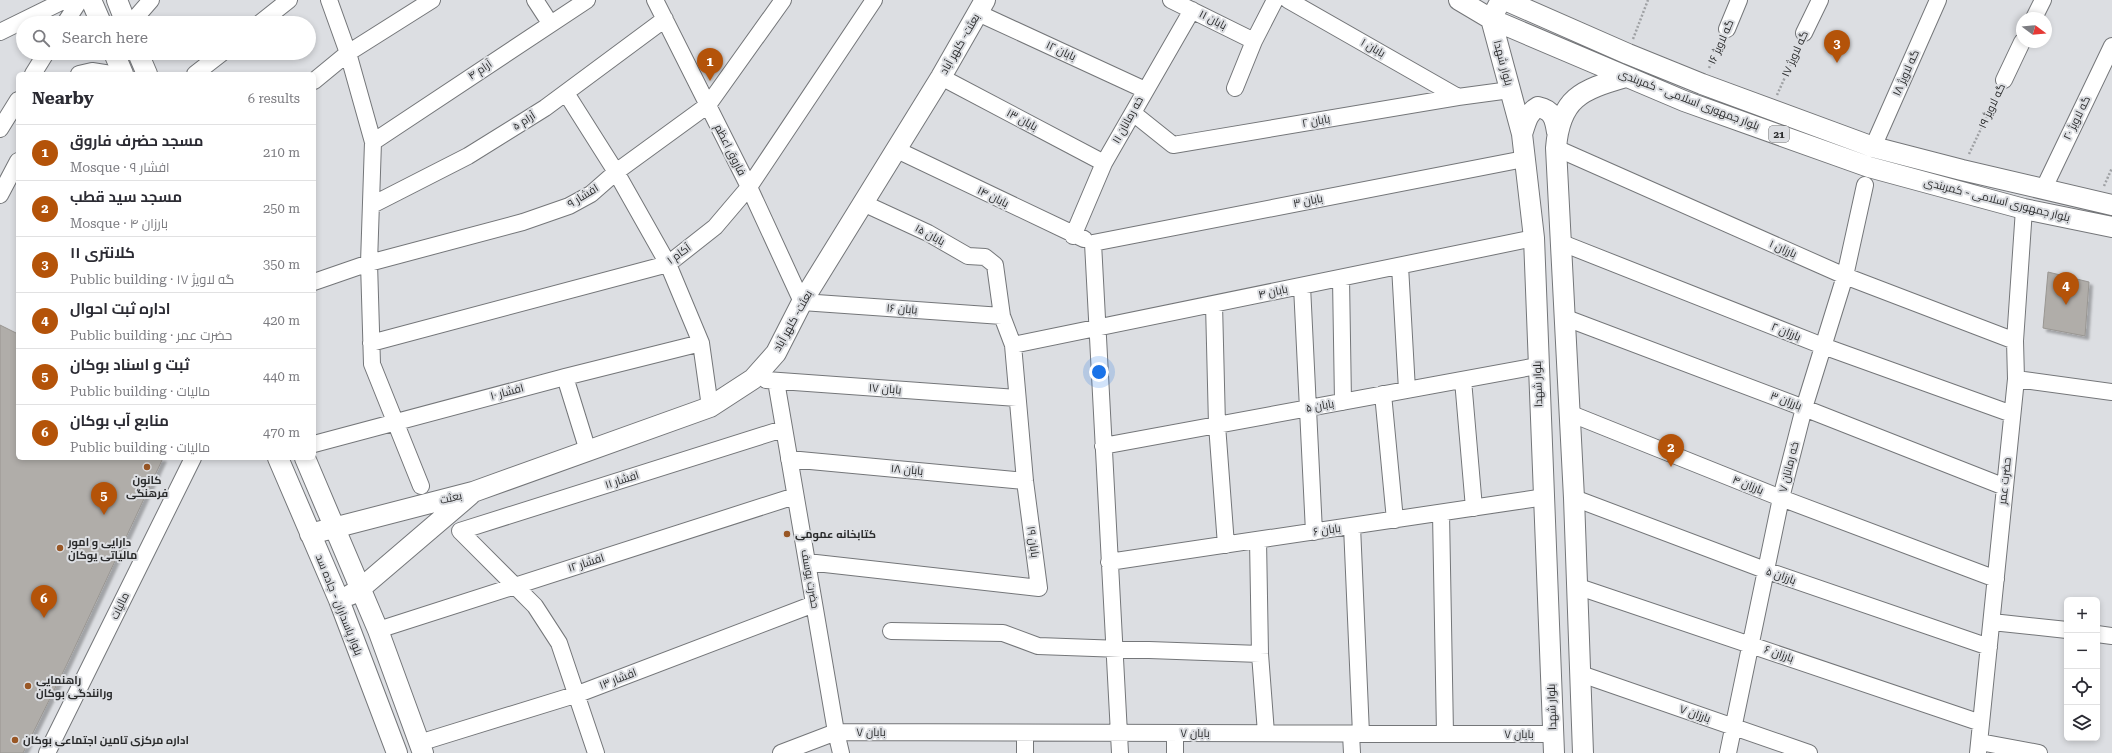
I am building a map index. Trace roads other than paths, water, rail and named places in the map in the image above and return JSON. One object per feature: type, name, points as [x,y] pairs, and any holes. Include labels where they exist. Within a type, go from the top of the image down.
[{"type":"main road","points":[[91,0],[98,16]]},
{"type":"main road","points":[[117,0],[123,16]]},
{"type":"main road","name":"بلوار جمهوری اسلامی - کمربندی","points":[[1460,0],[1491,19],[1684,101],[1869,167],[2024,209],[2112,227]]},
{"type":"main road","points":[[1491,19],[1501,0]]},
{"type":"main road","name":"بلوار جمهوری اسلامی - کمربندی","points":[[1506,0],[1628,54],[1702,84],[1873,146],[2043,190],[2112,205]]},
{"type":"main road","name":"بعثت- کلهر آباد","points":[[473,492],[710,407],[753,379],[776,353],[802,302],[895,149],[941,77],[982,6]]},
{"type":"main road","name":"بلوار شهدا","points":[[1491,19],[1522,134],[1534,238],[1537,366],[1554,744]]},
{"type":"main road","points":[[117,60],[122,72]]},
{"type":"main road","points":[[141,60],[146,72]]},
{"type":"main road","points":[[1556,140],[1567,108],[1576,97],[1600,85],[1626,77]]},
{"type":"main road","points":[[1522,134],[1528,116],[1532,110],[1538,107],[1549,110],[1554,117],[1566,318],[1569,413],[1574,498],[1576,586],[1582,674],[1583,753]]},
{"type":"main road","name":"بلوار پاسداران - جاده سد","points":[[279,460],[339,600],[397,753]]},
{"type":"main road","points":[[306,460],[378,630],[421,748]]},
{"type":"main road","name":"بعثت","points":[[310,534],[473,492]]},
{"type":"main road","name":"بعثت","points":[[339,600],[360,589],[473,492]]},
{"type":"street","points":[[32,16],[65,0]]},
{"type":"street","points":[[70,16],[80,0]]},
{"type":"street","points":[[137,16],[151,0]]},
{"type":"street","points":[[269,16],[289,0]]},
{"type":"street","points":[[329,0],[348,53],[373,142],[369,263],[370,343],[372,364],[421,486]]},
{"type":"street","points":[[316,79],[348,53],[432,0]]},
{"type":"street","points":[[535,0],[550,23]]},
{"type":"street","name":"آرام ۴","points":[[373,142],[550,23],[587,0]]},
{"type":"street","name":"افشار ۹","points":[[316,281],[369,263],[523,222],[569,206],[591,194],[616,172],[708,105],[783,0]]},
{"type":"street","name":"آکام ۱","points":[[370,343],[668,264],[715,228],[749,188],[874,0]]},
{"type":"street","points":[[1235,88],[1254,41],[1275,0]]},
{"type":"street","name":"بابان ۱","points":[[1288,0],[1458,97]]},
{"type":"street","name":"۱۶ گه لاویژ","points":[[1727,29],[1739,0]]},
{"type":"street","name":"گه لاویژ ۱۷","points":[[1804,33],[1820,0]]},
{"type":"street","name":"گه لاویژ ۱۸","points":[[1873,146],[1938,0]]},
{"type":"street","points":[[2037,12],[2043,0]]},
{"type":"street","name":"فاروق اعظم","points":[[656,1],[749,188],[802,302]]},
{"type":"street","name":"بابان ۱۱","points":[[1182,4],[1254,41]]},
{"type":"street","name":"خه رمانان ۱۱","points":[[1074,236],[1104,163],[1133,113],[1182,4]]},
{"type":"street","name":"بابان ۱۲","points":[[982,6],[1144,90]]},
{"type":"street","name":"آرام ۵","points":[[372,205],[468,156],[566,93],[665,19]]},
{"type":"street","points":[[0,32],[16,24]]},
{"type":"street","name":"گه لاویژ ۲۰","points":[[2043,190],[2112,46]]},
{"type":"street","name":"۱۹ گه لاویژ","points":[[2004,80],[2019,48]]},
{"type":"street","points":[[34,72],[42,60]]},
{"type":"street","points":[[198,72],[213,60]]},
{"type":"street","points":[[88,72],[98,72]]},
{"type":"street","name":"بابان ۱۳","points":[[941,77],[1104,163]]},
{"type":"street","name":"بابان ۲","points":[[1133,113],[1173,145],[1458,97],[1510,90]]},
{"type":"street","points":[[566,93],[616,172],[668,264],[701,343],[710,407]]},
{"type":"street","points":[[1,127],[16,103]]},
{"type":"street","name":"بارزان ۱","points":[[1556,140],[1845,276],[2015,340]]},
{"type":"street","name":"بابان ۱۴","points":[[895,149],[1074,236],[1092,243]]},
{"type":"street","name":"بابان ۳","points":[[1092,243],[1524,158]]},
{"type":"street","points":[[0,195],[16,165]]},
{"type":"street","name":"خه رمانان ۷","points":[[1728,753],[1752,645],[1765,570],[1781,498],[1804,408],[1845,276],[1865,185]]},
{"type":"street","name":"بابان ۱۵","points":[[863,203],[928,233],[968,256],[985,257],[995,265]]},
{"type":"street","name":"حضرت عمر","points":[[1979,748],[2016,379],[2015,340],[2024,209]]},
{"type":"street","name":"بابان ۴","points":[[1013,345],[1534,238]]},
{"type":"street","points":[[1092,243],[1113,648],[1120,753]]},
{"type":"street","name":"بارزان ۲","points":[[1562,243],[1823,346],[2012,414]]},
{"type":"street","name":"بابان ۱۹","points":[[807,562],[1039,588],[1025,482],[1013,345],[1002,316],[995,265]]},
{"type":"street","points":[[1400,266],[1407,390]]},
{"type":"street","points":[[1341,278],[1343,402]]},
{"type":"street","points":[[1302,286],[1314,532]]},
{"type":"street","name":"بابان ۱۶","points":[[802,302],[1002,316]]},
{"type":"street","points":[[1214,304],[1217,425],[1226,545]]},
{"type":"street","name":"بارزان ۳","points":[[1566,318],[1804,408],[2005,488]]},
{"type":"street","name":"افشار ۱۰","points":[[316,443],[396,421],[701,343]]},
{"type":"street","name":"بابان ۵","points":[[1103,446],[1537,366]]},
{"type":"street","points":[[565,377],[588,451]]},
{"type":"street","name":"بابان ۱۷","points":[[753,379],[1017,398]]},
{"type":"street","points":[[2016,379],[2112,392]]},
{"type":"street","name":"حضرت یوسف","points":[[776,380],[794,496],[807,562],[836,732],[842,753]]},
{"type":"street","points":[[1463,380],[1474,508]]},
{"type":"street","points":[[1383,394],[1395,520]]},
{"type":"street","name":"بارزان ۴","points":[[1569,413],[1781,498],[1996,579]]},
{"type":"street","name":"افشار ۱۱","points":[[514,588],[460,531],[783,429]]},
{"type":"street","name":"بابان ۱۸","points":[[789,459],[1025,482]]},
{"type":"street","name":"مالیات","points":[[47,753],[192,460]]},
{"type":"street","name":"افشار ۱۲","points":[[378,630],[514,588],[794,496]]},
{"type":"street","name":"بابان ۶","points":[[1109,562],[1544,497]]},
{"type":"street","name":"بارزان ۵","points":[[1574,498],[1765,570],[1989,647]]},
{"type":"street","points":[[1441,513],[1445,734]]},
{"type":"street","points":[[1352,526],[1356,734],[1352,753]]},
{"type":"street","points":[[1258,540],[1260,654],[1266,733]]},
{"type":"street","name":"بارزان ۶","points":[[1576,586],[1981,724]]},
{"type":"street","points":[[514,588],[535,606],[559,643],[578,694],[596,753]]},
{"type":"street","name":"افشار ۱۳","points":[[421,748],[578,694],[814,604]]},
{"type":"street","points":[[1992,622],[2064,630]]},
{"type":"street","points":[[891,631],[1003,633],[1038,646],[1260,654]]},
{"type":"street","points":[[2100,634],[2112,636]]},
{"type":"street","name":"بارزان ۷","points":[[1582,674],[1809,753]]},
{"type":"street","points":[[781,753],[836,732]]},
{"type":"street","name":"بابان ۷","points":[[836,732],[1445,734],[1554,744]]},
{"type":"street","points":[[1025,732],[1025,753]]},
{"type":"street","points":[[1175,733],[1175,753]]},
{"type":"street","points":[[1979,748],[2039,753]]},
{"type":"place","name":"کلانتری ۱۱","points":[[1837,63]]},
{"type":"place","name":"مسجد حضرف فاروق","points":[[710,81]]},
{"type":"place","name":"اداره ثبت احوال","points":[[2066,305]]},
{"type":"place","name":"کانون فرهنگی","points":[[147,467]]},
{"type":"place","name":"مسجد سید قطب","points":[[1671,467]]},
{"type":"place","name":"ثبت و اسناد بوکان","points":[[104,515]]},
{"type":"place","name":"کتابخانه عمومی","points":[[787,534]]},
{"type":"place","name":"دارایی و امور مالیاتی یوکان","points":[[60,548]]},
{"type":"place","name":"منابع آب بوکان","points":[[44,618]]},
{"type":"place","name":"راهنمایی ورانندگی بوکان","points":[[28,686]]},
{"type":"place","name":"اداره مرکزی تامین اجتماعی بوکان","points":[[15,740]]}]
